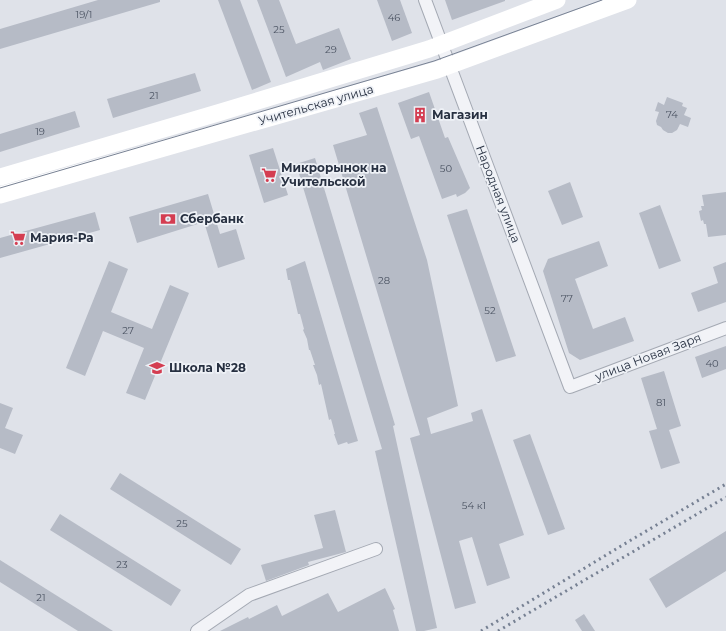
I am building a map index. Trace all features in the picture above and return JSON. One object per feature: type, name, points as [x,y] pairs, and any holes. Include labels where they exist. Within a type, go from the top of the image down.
[{"type":"main road","name":"Учительская улица","points":[[0,177],[227,110],[442,44],[557,0]]},
{"type":"main road","name":"Учительская улица","points":[[0,195],[288,112],[385,86],[450,66],[628,0]]},
{"type":"street","name":"Народная улица","points":[[425,0],[570,387]]},
{"type":"street","name":"улица Новая Заря","points":[[570,387],[726,328]]},
{"type":"street","points":[[198,631],[249,595],[376,550]]},
{"type":"building","points":[[98,0],[160,0],[160,2],[0,49],[0,29]]},
{"type":"building","points":[[218,0],[240,0],[271,82],[252,90]]},
{"type":"building","points":[[257,0],[279,0],[296,44],[339,28],[351,59],[323,70],[320,62],[286,77]]},
{"type":"building","points":[[377,0],[400,0],[412,33],[392,41]]},
{"type":"building","points":[[445,0],[505,0],[505,1],[452,20]]},
{"type":"building","points":[[195,73],[201,91],[113,118],[107,99]]},
{"type":"building","points":[[429,92],[445,138],[448,137],[470,188],[465,193],[457,197],[456,194],[442,199],[419,136],[411,139],[398,103]]},
{"type":"building","points":[[667,97],[683,103],[682,106],[687,108],[684,115],[691,118],[688,127],[680,124],[677,130],[672,133],[668,133],[657,125],[656,121],[659,112],[655,111],[658,102],[664,105]]},
{"type":"building","points":[[377,107],[427,260],[458,406],[427,418],[431,434],[473,421],[471,413],[482,409],[524,535],[499,544],[510,578],[487,586],[472,537],[459,541],[476,603],[455,609],[410,438],[420,435],[333,145],[367,135],[359,113]]},
{"type":"building","points":[[75,111],[80,127],[0,152],[0,134]]},
{"type":"building","name":"Микрорынок на Учительской","points":[[273,148],[288,195],[264,203],[249,155]]},
{"type":"building","points":[[315,158],[395,425],[393,426],[437,628],[416,631],[375,451],[382,449],[296,164]]},
{"type":"building","points":[[570,182],[583,217],[562,225],[548,191]]},
{"type":"building","points":[[726,192],[726,235],[708,237],[706,224],[704,224],[703,220],[701,221],[699,211],[702,210],[701,206],[704,206],[702,195]]},
{"type":"building","points":[[208,194],[220,234],[236,229],[245,259],[218,268],[204,222],[137,243],[129,217]]},
{"type":"building","points":[[660,205],[681,261],[659,269],[639,213]]},
{"type":"building","points":[[467,209],[516,356],[496,362],[447,215]]},
{"type":"building","points":[[95,212],[100,230],[0,258],[0,238]]},
{"type":"building","points":[[599,241],[608,266],[575,279],[593,329],[625,317],[634,341],[580,360],[569,353],[543,271],[548,259]]},
{"type":"building","points":[[109,261],[128,269],[111,312],[152,329],[170,285],[189,293],[145,400],[126,393],[144,348],[103,331],[85,376],[66,368]]},
{"type":"building","points":[[305,261],[358,441],[348,444],[347,442],[338,445],[331,419],[329,420],[321,384],[319,385],[313,365],[315,365],[303,330],[300,314],[298,314],[290,280],[288,280],[286,269]]},
{"type":"building","points":[[726,262],[726,302],[698,312],[691,293],[718,283],[713,267]]},
{"type":"building","points":[[726,346],[726,369],[702,378],[695,357]]},
{"type":"building","points":[[664,371],[681,426],[669,430],[680,463],[661,469],[649,431],[657,429],[641,378]]},
{"type":"building","points":[[0,403],[13,408],[5,428],[23,435],[15,454],[0,448]]},
{"type":"building","points":[[530,434],[565,529],[548,535],[513,440]]},
{"type":"building","points":[[120,473],[241,549],[231,565],[110,489]]},
{"type":"building","points":[[335,510],[346,552],[308,562],[309,565],[266,581],[261,565],[323,548],[314,515]]},
{"type":"building","points":[[60,514],[181,590],[171,606],[50,530]]},
{"type":"building","points":[[726,531],[726,571],[666,608],[649,579]]},
{"type":"building","points":[[0,560],[113,631],[78,631],[0,582]]},
{"type":"building","points":[[385,588],[395,609],[393,610],[399,631],[220,631],[277,605],[282,616],[328,593],[338,612]]},
{"type":"building","points":[[584,614],[595,631],[582,631],[575,620]]},
{"type":"tram line","points":[[0,188],[434,61],[602,0]]},
{"type":"railway","points":[[481,631],[726,484]]},
{"type":"railway","points":[[498,631],[726,497]]},
{"type":"place","name":"Магазин","points":[[420,115]]},
{"type":"place","name":"Микрорынок на Учительской","points":[[269,175]]},
{"type":"place","name":"Сбербанк","points":[[168,219]]},
{"type":"place","name":"Мария-Ра","points":[[18,238]]},
{"type":"place","name":"Школа №28","points":[[157,368]]}]
